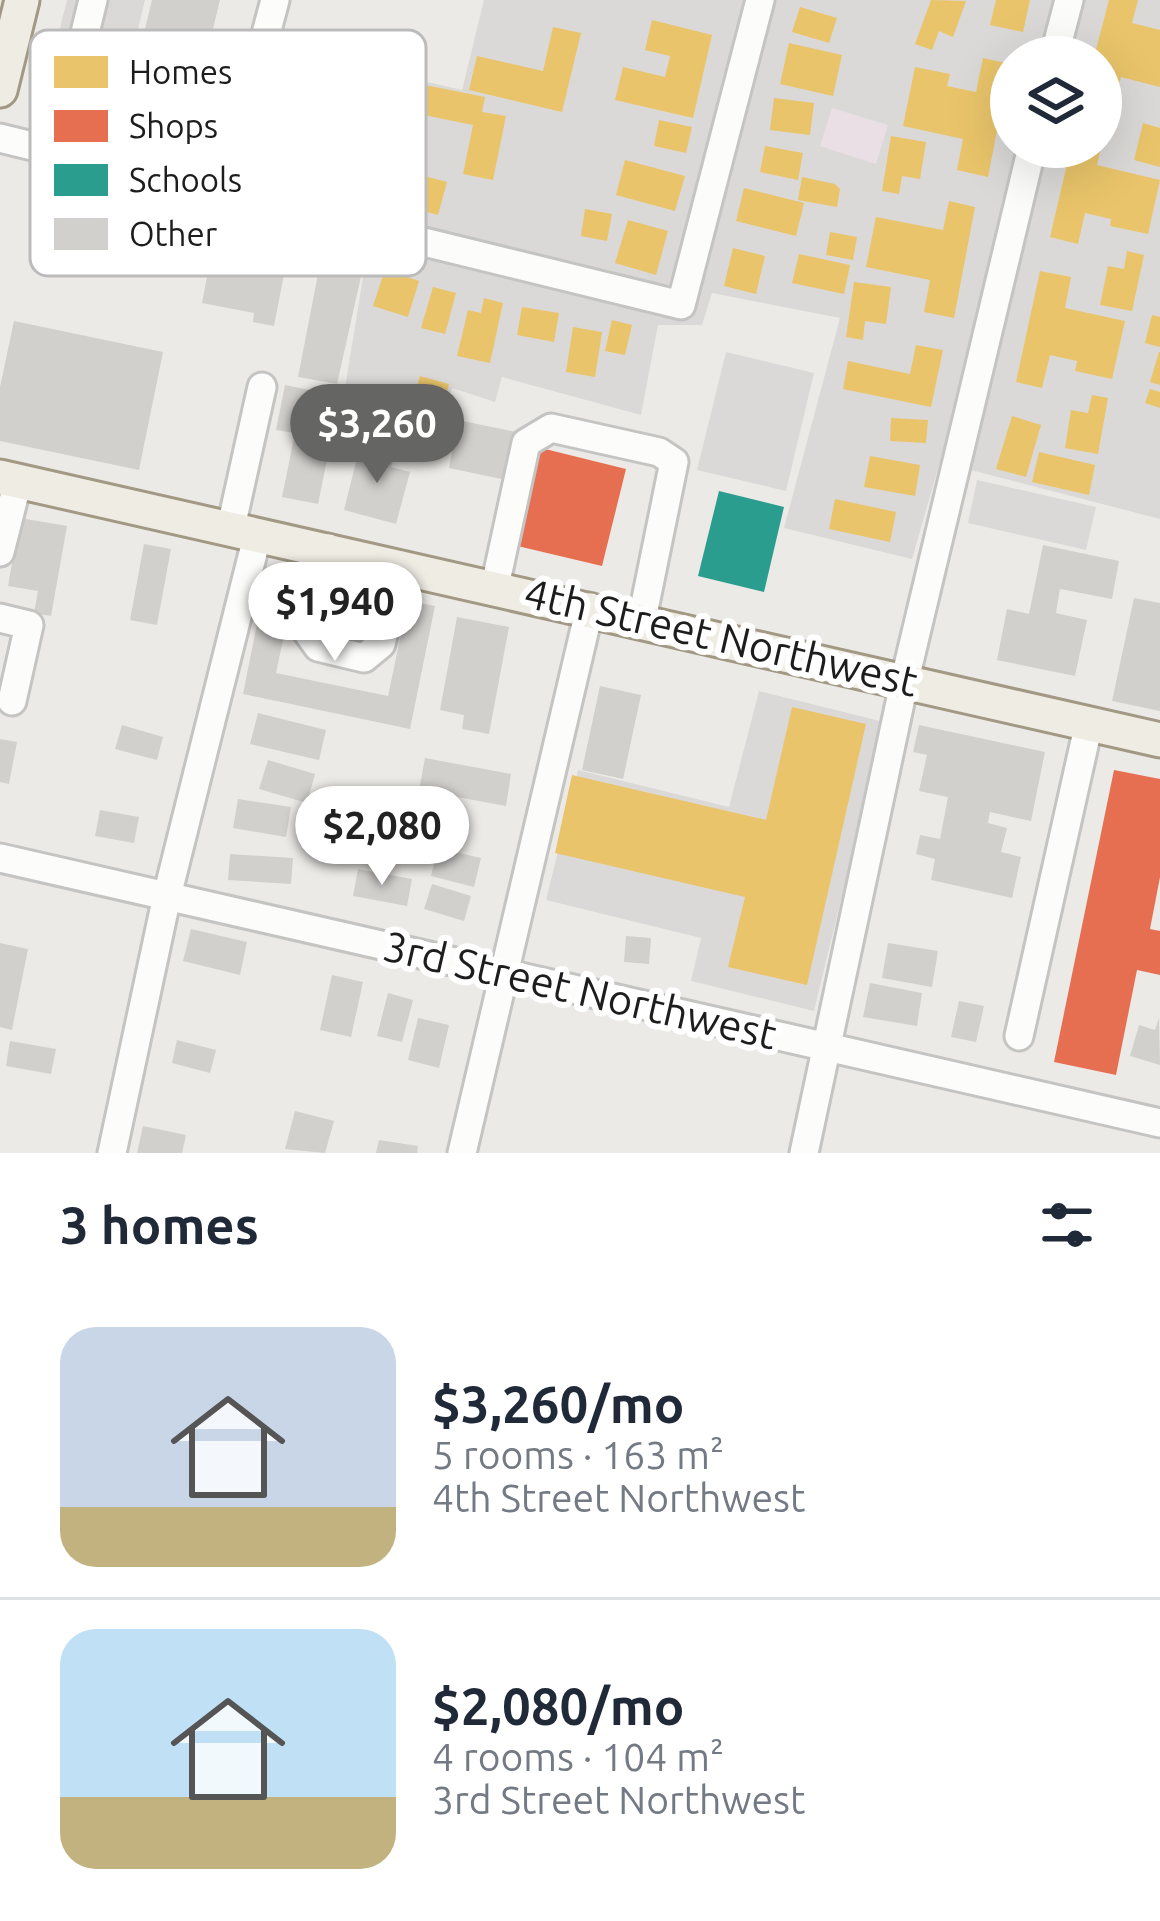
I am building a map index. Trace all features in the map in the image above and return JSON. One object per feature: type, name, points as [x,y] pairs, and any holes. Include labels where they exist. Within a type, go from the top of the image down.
[{"type":"main road","points":[[0,90],[22,0]]},
{"type":"main road","name":"4th Street Northwest","points":[[9,479],[1160,740]]},
{"type":"street","points":[[86,30],[93,0]]},
{"type":"street","points":[[267,30],[275,0]]},
{"type":"street","points":[[426,243],[681,305],[760,0]]},
{"type":"street","points":[[1060,36],[1069,0]]},
{"type":"street","points":[[0,138],[30,146]]},
{"type":"street","points":[[804,1153],[905,679],[1027,168]]},
{"type":"street","points":[[112,1153],[244,530],[262,387]]},
{"type":"street","points":[[495,586],[526,443],[551,428],[659,452],[674,462],[642,619]]},
{"type":"street","points":[[0,552],[9,479]]},
{"type":"street","points":[[328,548],[308,633],[317,647],[364,658],[381,644],[400,565]]},
{"type":"street","points":[[462,1153],[590,608]]},
{"type":"street","points":[[0,618],[29,625],[12,701]]},
{"type":"street","points":[[1019,1036],[1089,723]]},
{"type":"street","name":"3rd Street Northwest","points":[[0,858],[1160,1123]]},
{"type":"shaded area","points":[[67,0],[145,0],[138,30],[60,30]]},
{"type":"shaded area","points":[[484,0],[1160,0],[1160,519],[940,462],[912,559],[784,528],[840,318],[712,293],[702,325],[658,325],[641,415],[502,377],[495,402],[452,388],[443,414],[344,394],[363,276],[426,276],[426,82],[462,90]]},
{"type":"shaded area","points":[[832,108],[888,125],[876,164],[820,146]]},
{"type":"shaded area","points":[[726,352],[814,373],[786,491],[697,470]]},
{"type":"shaded area","points":[[977,480],[1096,507],[1086,550],[968,523]]},
{"type":"shaded area","points":[[759,691],[884,722],[814,1011],[691,981],[701,938],[546,900],[578,770],[729,807]]},
{"type":"building: Homes","points":[[931,0],[966,1],[953,37],[939,31],[932,50],[915,44]]},
{"type":"building: Homes","points":[[996,0],[1030,0],[1023,32],[990,25]]},
{"type":"building: Homes","points":[[1109,0],[1138,0],[1132,23],[1160,30],[1160,87],[1122,77],[1122,36],[1100,36]]},
{"type":"building: Homes","points":[[800,7],[837,18],[829,43],[792,32]]},
{"type":"building: Homes","points":[[652,20],[712,35],[693,118],[615,100],[623,67],[665,77],[670,56],[645,50]]},
{"type":"building: Homes","points":[[553,27],[581,33],[562,112],[469,90],[477,56],[543,71]]},
{"type":"building: Homes","points":[[789,43],[842,55],[833,96],[780,84]]},
{"type":"building: Homes","points":[[983,58],[990,60],[988,177],[957,170],[963,139],[903,126],[915,67],[950,74],[947,86],[976,92]]},
{"type":"building: Homes","points":[[426,85],[485,97],[482,112],[506,116],[493,180],[463,174],[473,125],[426,115]]},
{"type":"building: Homes","points":[[774,98],[814,103],[810,135],[770,130]]},
{"type":"building: Homes","points":[[659,120],[692,127],[686,153],[654,146]]},
{"type":"building: Homes","points":[[1143,123],[1160,128],[1160,167],[1134,160]]},
{"type":"building: Homes","points":[[891,136],[926,142],[920,179],[902,176],[899,194],[882,191]]},
{"type":"building: Homes","points":[[765,146],[803,153],[798,180],[760,172]]},
{"type":"building: Homes","points":[[625,160],[685,176],[675,211],[616,195]]},
{"type":"building: Homes","points":[[1066,168],[1110,168],[1160,180],[1148,234],[1110,226],[1111,219],[1085,213],[1078,244],[1050,237]]},
{"type":"building: Homes","points":[[426,176],[447,182],[438,215],[426,212]]},
{"type":"building: Homes","points":[[802,177],[835,184],[840,189],[837,207],[798,200]]},
{"type":"building: Homes","points":[[744,188],[804,203],[796,236],[736,221]]},
{"type":"building: Homes","points":[[949,201],[975,207],[954,318],[924,312],[930,280],[866,267],[876,217],[943,230]]},
{"type":"building: Homes","points":[[585,209],[612,214],[607,241],[581,236]]},
{"type":"building: Homes","points":[[628,220],[668,231],[656,275],[615,263]]},
{"type":"building: Homes","points":[[830,232],[857,237],[853,260],[826,255]]},
{"type":"building: Homes","points":[[733,248],[765,256],[756,294],[724,286]]},
{"type":"building: Homes","points":[[1127,251],[1144,255],[1132,311],[1100,305],[1108,266],[1124,269]]},
{"type":"building: Homes","points":[[799,254],[850,265],[844,294],[792,283]]},
{"type":"building: Homes","points":[[1040,271],[1071,277],[1065,308],[1125,321],[1112,379],[1075,371],[1077,361],[1050,355],[1042,388],[1016,382]]},
{"type":"building: Homes","points":[[383,276],[419,281],[408,317],[373,306]]},
{"type":"building: Homes","points":[[854,282],[891,287],[886,324],[865,321],[863,340],[846,337]]},
{"type":"building: Homes","points":[[433,287],[456,293],[445,334],[421,328]]},
{"type":"building: Homes","points":[[484,298],[503,303],[490,363],[457,356],[468,310],[481,313]]},
{"type":"building: Homes","points":[[522,307],[559,313],[554,342],[517,335]]},
{"type":"building: Homes","points":[[1152,315],[1160,317],[1160,347],[1145,343]]},
{"type":"building: Homes","points":[[612,320],[632,325],[625,355],[605,351]]},
{"type":"building: Homes","points":[[573,327],[602,332],[595,377],[566,372]]},
{"type":"building: Homes","points":[[916,345],[943,350],[931,407],[843,389],[848,361],[910,374]]},
{"type":"building: Homes","points":[[1160,352],[1160,385],[1150,382]]},
{"type":"building: Homes","points":[[420,376],[449,384],[441,413],[412,404]]},
{"type":"building: Homes","points":[[1150,389],[1160,392],[1160,408],[1145,403]]},
{"type":"building: Homes","points":[[1092,395],[1108,398],[1098,454],[1065,448],[1071,410],[1088,413]]},
{"type":"building: Homes","points":[[1012,416],[1041,425],[1026,477],[996,469]]},
{"type":"building: Homes","points":[[891,418],[928,420],[926,443],[890,441]]},
{"type":"building: Homes","points":[[1039,452],[1095,465],[1089,495],[1032,482]]},
{"type":"building: Homes","points":[[870,456],[920,465],[915,496],[864,487]]},
{"type":"building: Homes","points":[[835,499],[896,512],[890,542],[829,529]]},
{"type":"building: Homes","points":[[792,707],[866,724],[807,985],[728,967],[745,897],[555,853],[572,775],[766,820]]},
{"type":"building: Shops","points":[[533,446],[626,469],[602,566],[509,544]]},
{"type":"building: Shops","points":[[1114,770],[1160,779],[1160,877],[1150,929],[1160,931],[1160,975],[1137,970],[1116,1075],[1054,1062]]},
{"type":"building: Schools","points":[[719,491],[784,507],[764,592],[698,576]]},
{"type":"building: Other","points":[[152,0],[220,0],[213,30],[145,30]]},
{"type":"building: Other","points":[[207,276],[284,276],[274,326],[253,322],[254,313],[202,303]]},
{"type":"building: Other","points":[[318,276],[361,276],[337,384],[298,377]]},
{"type":"building: Other","points":[[14,321],[163,352],[139,470],[0,441],[0,387]]},
{"type":"building: Other","points":[[285,385],[340,396],[318,504],[282,497],[295,433],[276,430]]},
{"type":"building: Other","points":[[458,420],[521,433],[511,481],[449,468]]},
{"type":"building: Other","points":[[360,446],[395,455],[391,467],[410,472],[396,524],[344,510]]},
{"type":"building: Other","points":[[20,518],[67,526],[51,616],[34,613],[38,591],[8,586]]},
{"type":"building: Other","points":[[144,544],[171,549],[157,625],[130,620]]},
{"type":"building: Other","points":[[1043,545],[1119,561],[1112,599],[1060,589],[1056,613],[1087,620],[1075,676],[997,660],[1007,609],[1029,614]]},
{"type":"building: Other","points":[[268,569],[297,575],[276,673],[388,696],[408,601],[435,606],[410,729],[243,694]]},
{"type":"building: Other","points":[[336,586],[368,596],[360,621],[375,626],[368,648],[330,636],[340,605],[331,602]]},
{"type":"building: Other","points":[[1134,598],[1160,603],[1160,711],[1112,701]]},
{"type":"building: Other","points":[[457,617],[509,627],[489,734],[462,729],[464,715],[440,710]]},
{"type":"building: Other","points":[[600,686],[641,695],[623,779],[582,770]]},
{"type":"building: Other","points":[[258,713],[326,730],[319,760],[250,744]]},
{"type":"building: Other","points":[[122,725],[163,737],[157,760],[115,749]]},
{"type":"building: Other","points":[[919,725],[1045,752],[1031,821],[990,812],[988,823],[1007,828],[1001,852],[1021,857],[1012,898],[931,880],[935,859],[916,854],[920,835],[940,839],[948,797],[919,791],[927,755],[913,752]]},
{"type":"building: Other","points":[[0,739],[17,742],[9,784],[0,782]]},
{"type":"building: Other","points":[[425,758],[511,774],[506,806],[419,790]]},
{"type":"building: Other","points":[[268,760],[315,774],[307,803],[259,789]]},
{"type":"building: Other","points":[[238,799],[291,807],[286,837],[233,828]]},
{"type":"building: Other","points":[[384,802],[460,819],[455,842],[379,825]]},
{"type":"building: Other","points":[[100,810],[139,817],[134,843],[95,836]]},
{"type":"building: Other","points":[[329,812],[360,822],[351,852],[320,842]]},
{"type":"building: Other","points":[[438,848],[481,858],[474,887],[431,876]]},
{"type":"building: Other","points":[[230,854],[293,858],[291,884],[228,880]]},
{"type":"building: Other","points":[[358,869],[412,879],[407,906],[353,896]]},
{"type":"building: Other","points":[[432,884],[471,896],[464,921],[424,909]]},
{"type":"building: Other","points":[[191,929],[247,942],[240,975],[183,961]]},
{"type":"building: Other","points":[[626,936],[651,938],[649,964],[624,962]]},
{"type":"building: Other","points":[[0,943],[28,949],[12,1030],[0,1027]]},
{"type":"building: Other","points":[[888,943],[938,951],[932,987],[882,978]]},
{"type":"building: Other","points":[[332,975],[363,982],[351,1037],[320,1030]]},
{"type":"building: Other","points":[[870,983],[922,993],[917,1026],[863,1017]]},
{"type":"building: Other","points":[[388,993],[413,1000],[402,1042],[377,1036]]},
{"type":"building: Other","points":[[959,1001],[984,1006],[976,1042],[951,1037]]},
{"type":"building: Other","points":[[418,1018],[449,1025],[439,1068],[408,1060]]},
{"type":"building: Other","points":[[1159,1018],[1160,1065],[1130,1056],[1139,1025],[1155,1030]]},
{"type":"building: Other","points":[[177,1040],[216,1050],[210,1073],[172,1063]]},
{"type":"building: Other","points":[[10,1041],[56,1049],[51,1074],[6,1066]]},
{"type":"building: Other","points":[[295,1111],[334,1121],[325,1153],[285,1149]]},
{"type":"building: Other","points":[[143,1126],[186,1135],[182,1153],[137,1153]]},
{"type":"building: Other","points":[[379,1140],[418,1146],[417,1153],[376,1153]]}]
